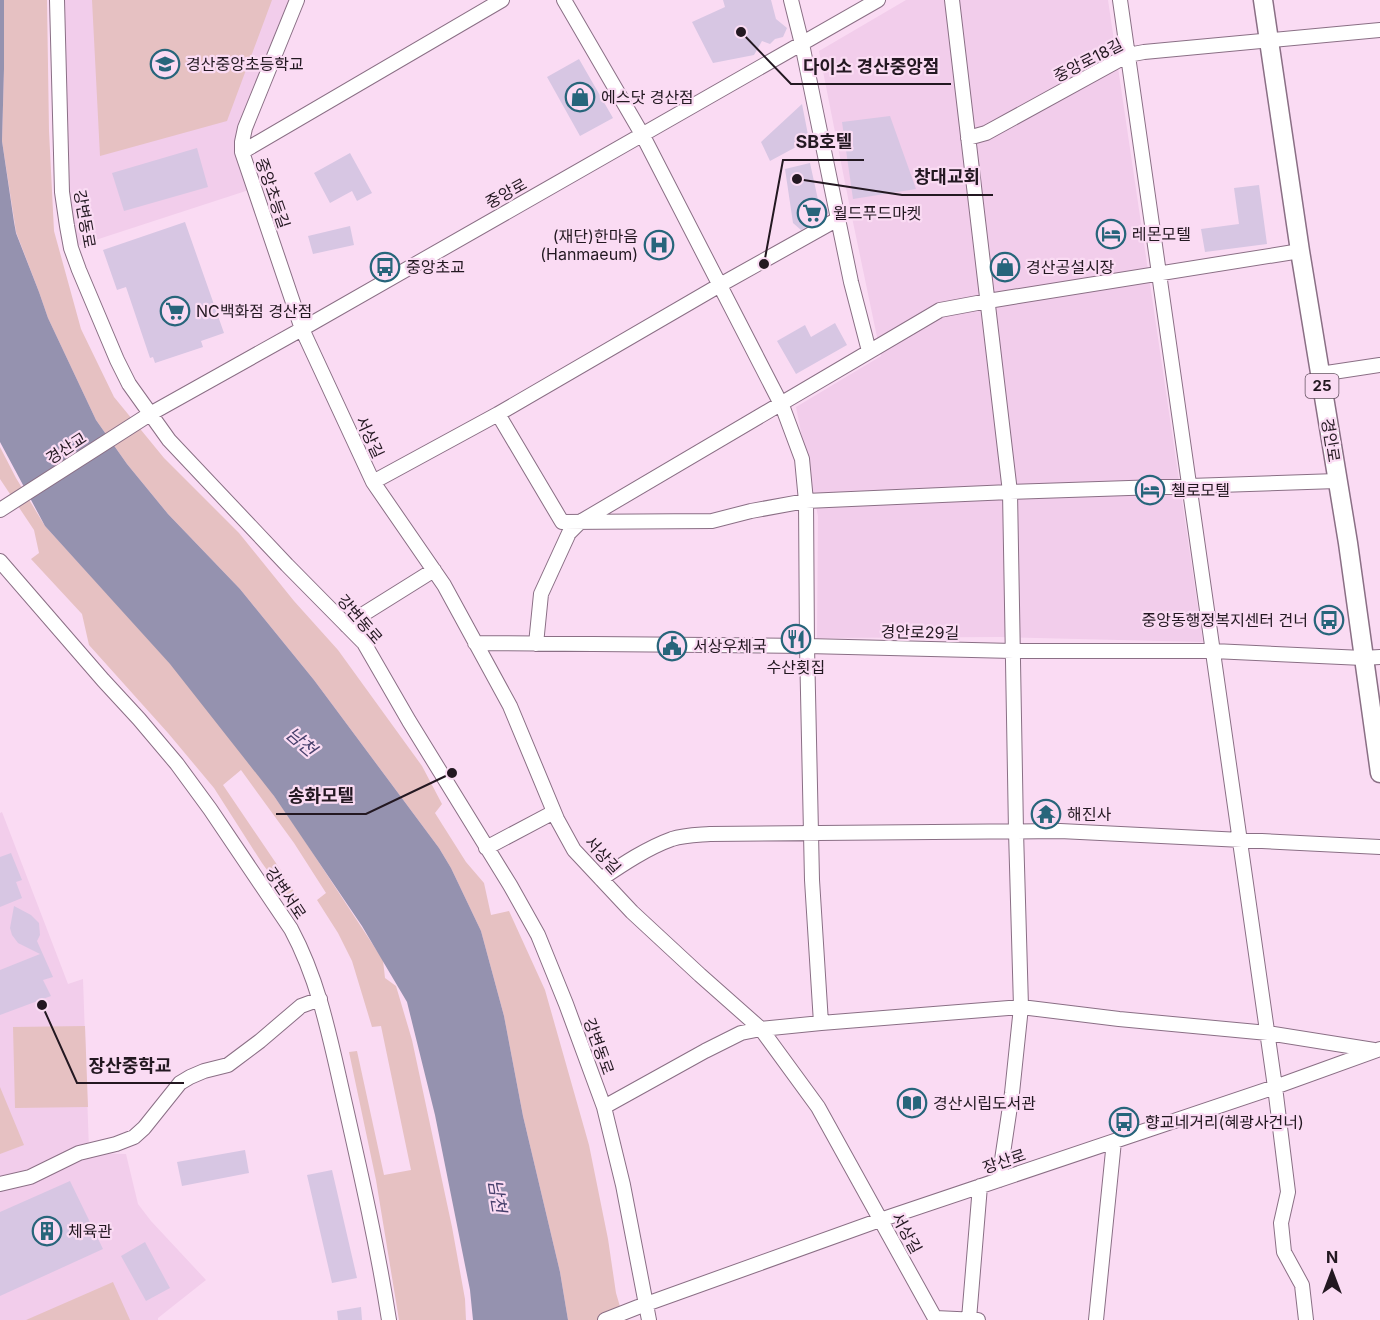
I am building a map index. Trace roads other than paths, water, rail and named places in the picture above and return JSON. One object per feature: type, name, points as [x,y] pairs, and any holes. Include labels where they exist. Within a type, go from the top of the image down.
[{"type":"main road","name":"경안로","points":[[1263,0],[1337,481],[1372,657],[1380,773]]},
{"type":"street","name":"강변동로","points":[[57,0],[62,192],[71,248],[117,360],[129,384],[169,440],[364,643],[538,935],[567,1004],[604,1107],[623,1185],[642,1305],[649,1320]]},
{"type":"street","name":"중앙초등길","points":[[297,0],[245,128],[242,152],[302,329]]},
{"type":"street","points":[[242,152],[502,0]]},
{"type":"street","points":[[564,0],[643,135],[780,404],[802,459],[806,501],[812,880],[821,1023]]},
{"type":"street","points":[[791,0],[851,282],[869,351]]},
{"type":"street","name":"중앙로","points":[[150,414],[878,0]]},
{"type":"street","points":[[952,0],[1010,492],[1021,1007],[1012,1093],[999,1180]]},
{"type":"street","points":[[1120,0],[1275,1087],[1288,1192],[1281,1223],[1284,1252],[1302,1285],[1306,1320]]},
{"type":"street","name":"중앙로18길","points":[[968,138],[986,133],[1128,55],[1380,30]]},
{"type":"street","points":[[373,482],[498,414],[838,219]]},
{"type":"street","points":[[536,644],[541,594],[569,533],[580,522],[940,310],[1300,251]]},
{"type":"street","name":"서상길","points":[[302,329],[373,482],[444,585],[510,706],[554,812],[574,850],[632,912],[761,1029],[818,1107],[936,1319]]},
{"type":"street","points":[[1320,374],[1380,365]]},
{"type":"street","name":"경산교","points":[[0,510],[150,414]]},
{"type":"street","points":[[498,414],[562,522],[712,521],[806,501],[1337,481]]},
{"type":"street","name":"강변서로","points":[[0,561],[177,764],[291,929],[308,963],[320,999],[362,1175],[389,1320]]},
{"type":"street","points":[[346,625],[434,570]]},
{"type":"street","name":"경안로29길","points":[[475,643],[807,646],[1013,651],[1213,651],[1372,657]]},
{"type":"street","points":[[486,848],[554,812]]},
{"type":"street","points":[[601,879],[616,868],[674,839],[710,834],[1060,831],[1380,847]]},
{"type":"street","points":[[0,1184],[30,1177],[78,1153],[134,1137],[180,1083],[204,1071],[228,1065],[301,1006],[320,999]]},
{"type":"street","points":[[604,1107],[741,1033],[821,1023],[1021,1007],[1119,1020],[1268,1034],[1378,1049]]},
{"type":"street","name":"장산로","points":[[605,1320],[880,1220],[1275,1087],[1378,1049]]},
{"type":"street","points":[[1096,1320],[1114,1142]]},
{"type":"street","points":[[936,1319],[974,1319],[980,1186]]},
{"type":"water","name":"남천","points":[[0,0],[4,0],[2,141],[14,222],[48,318],[96,420],[127,464],[168,514],[240,589],[314,680],[439,848],[451,868],[481,931],[504,1016],[523,1116],[560,1272],[568,1320],[473,1320],[470,1290],[435,1115],[407,1002],[362,926],[274,796],[170,664],[45,526],[0,442]]},
{"type":"place","name":"다이소 경산중앙점","points":[[741,32]]},
{"type":"place","name":"경산중앙초등학교","points":[[165,64]]},
{"type":"place","name":"에스닷 경산점","points":[[580,97]]},
{"type":"place","name":"창대교회","points":[[797,179]]},
{"type":"place","name":"월드푸드마켓","points":[[812,213]]},
{"type":"place","name":"레몬모텔","points":[[1111,234]]},
{"type":"place","name":"(재단)한마음 (Hanmaeum)","points":[[659,245]]},
{"type":"place","name":"SB호텔","points":[[764,264]]},
{"type":"place","name":"중앙초교","points":[[385,267]]},
{"type":"place","name":"경산공설시장","points":[[1005,267]]},
{"type":"place","name":"NC백화점 경산점","points":[[175,311]]},
{"type":"place","name":"첼로모텔","points":[[1150,490]]},
{"type":"place","name":"중앙동행정복지센터 건너","points":[[1329,620]]},
{"type":"place","name":"수산횟집","points":[[796,639]]},
{"type":"place","name":"서상우체국","points":[[672,646]]},
{"type":"place","name":"송화모텔","points":[[452,773]]},
{"type":"place","name":"해진사","points":[[1046,814]]},
{"type":"place","name":"장산중학교","points":[[42,1005]]},
{"type":"place","name":"경산시립도서관","points":[[912,1103]]},
{"type":"place","name":"향교네거리(혜광사건너)","points":[[1124,1122]]},
{"type":"place","name":"체육관","points":[[47,1231]]}]
